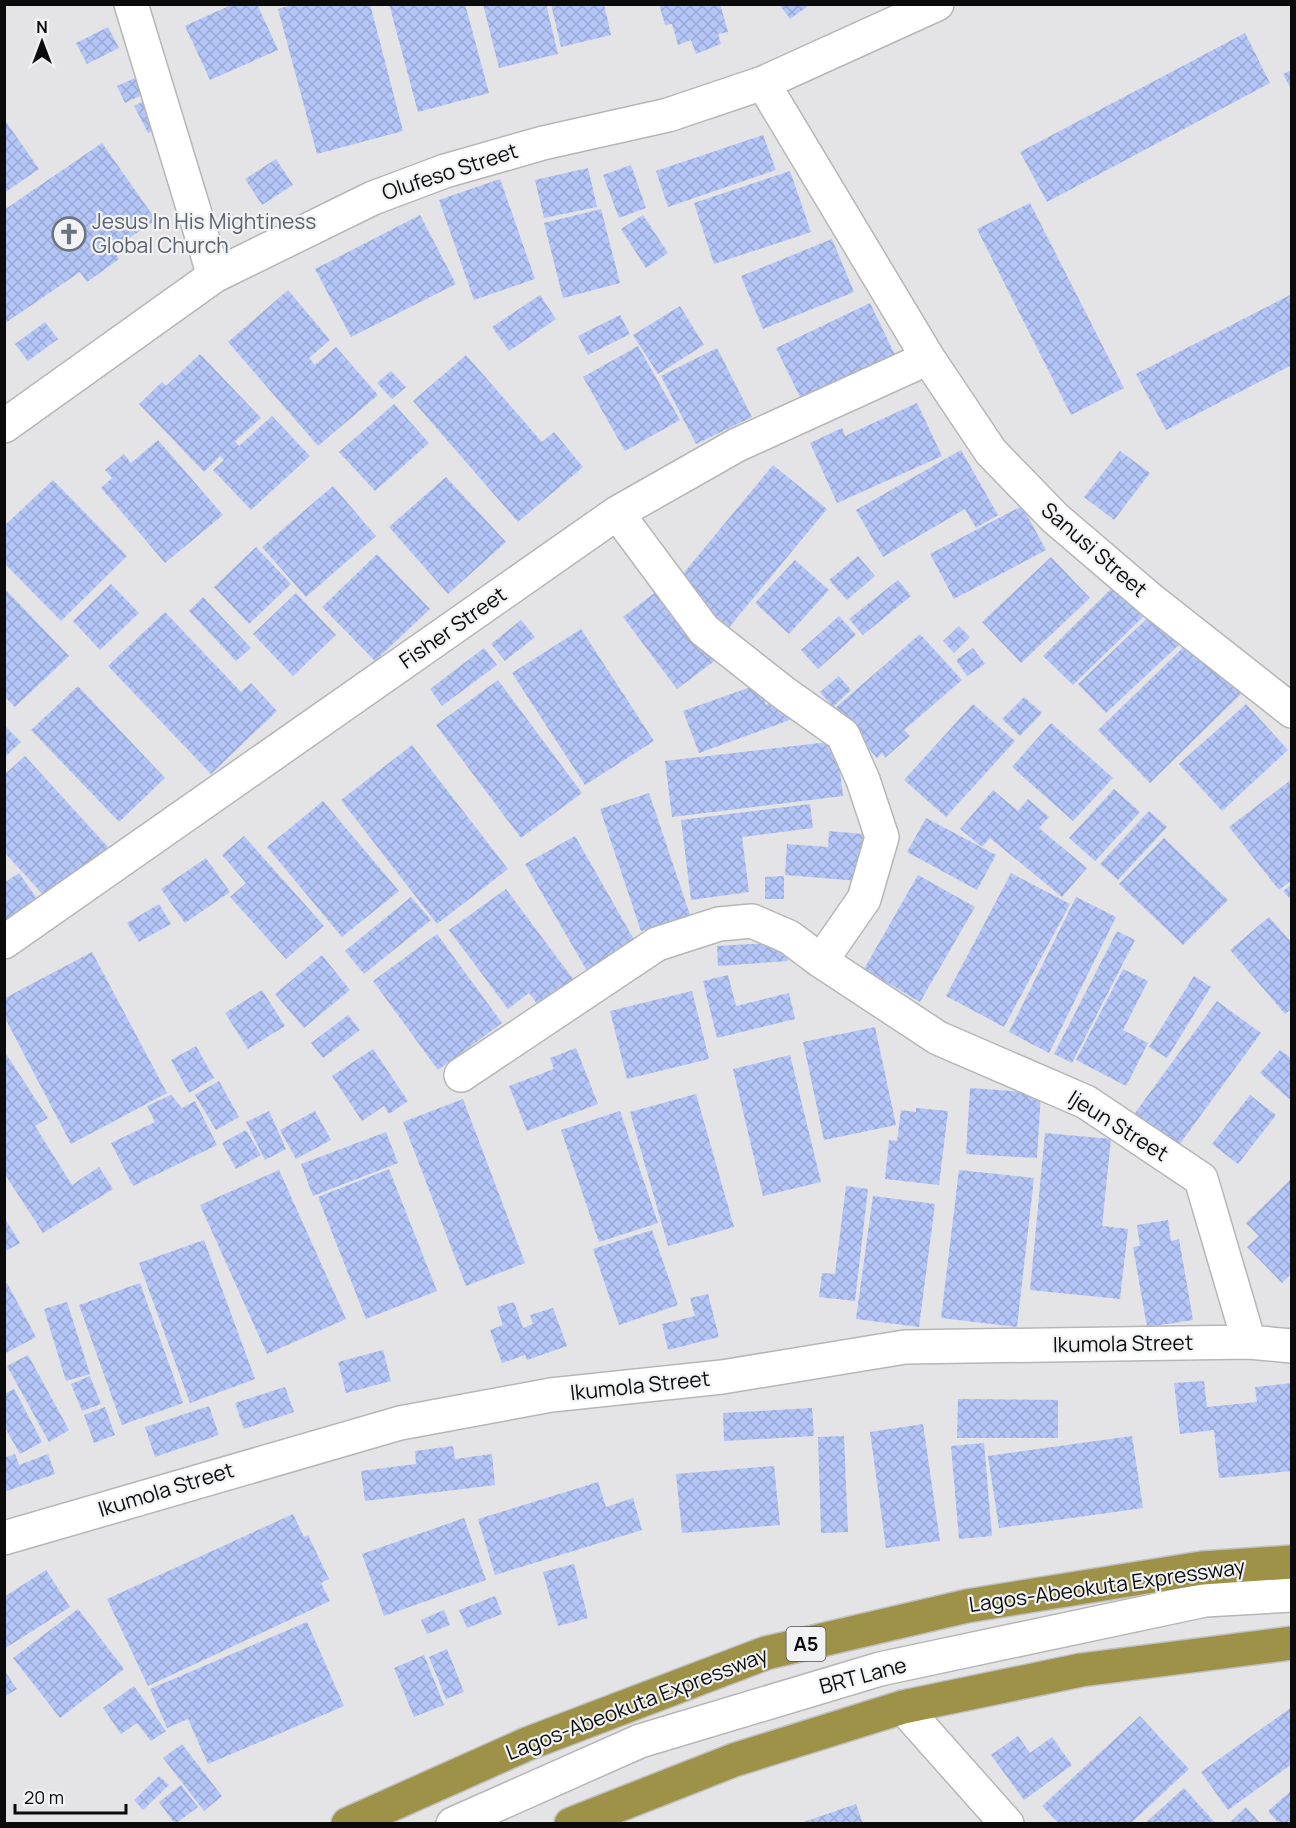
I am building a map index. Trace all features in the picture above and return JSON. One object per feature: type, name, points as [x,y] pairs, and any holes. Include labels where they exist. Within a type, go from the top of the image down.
[{"type":"highway","name":"Lagos-Abeokuta Expressway","points":[[348,1824],[527,1744],[766,1653],[967,1606],[1202,1568],[1292,1562]]},
{"type":"highway","points":[[571,1824],[734,1760],[903,1707],[1081,1670],[1292,1643]]},
{"type":"street","points":[[131,4],[214,276]]},
{"type":"street","name":"Olufeso Street","points":[[4,426],[214,276],[373,198],[445,171],[543,142],[668,115],[763,83],[937,4]]},
{"type":"street","name":"Sanusi Street","points":[[763,83],[928,358],[991,452],[1055,518],[1151,600],[1292,711]]},
{"type":"street","name":"Fisher Street","points":[[4,942],[617,513],[737,445],[928,358]]},
{"type":"street","points":[[617,513],[704,630],[784,693],[843,735],[863,780],[882,837],[864,899],[821,962]]},
{"type":"street","name":"Ijeun Street","points":[[461,1075],[657,944],[719,924],[752,921],[789,937],[821,962],[938,1038],[1086,1102],[1202,1179],[1249,1342]]},
{"type":"street","name":"Ikumola Street","points":[[4,1538],[400,1423],[551,1395],[722,1377],[905,1347],[1249,1342],[1292,1346]]},
{"type":"street","name":"BRT Lane","points":[[453,1824],[640,1741],[880,1669],[1205,1600],[1292,1595]]},
{"type":"street","points":[[903,1707],[1007,1824]]},
{"type":"building","points":[[233,4],[257,4],[278,50],[210,80],[185,26]]},
{"type":"building","points":[[295,4],[370,4],[403,131],[317,154],[278,9]]},
{"type":"building","points":[[389,4],[465,4],[489,93],[418,112]]},
{"type":"building","points":[[483,4],[546,4],[558,54],[499,68]]},
{"type":"building","points":[[551,4],[604,4],[611,35],[561,47]]},
{"type":"building","points":[[659,4],[720,4],[728,32],[718,34],[721,44],[696,54],[691,40],[678,45],[672,24],[665,25]]},
{"type":"building","points":[[779,4],[811,4],[790,19]]},
{"type":"building","points":[[108,27],[119,48],[87,64],[76,43]]},
{"type":"building","points":[[1245,33],[1270,83],[1047,202],[1020,152]]},
{"type":"building","points":[[1292,70],[1292,91],[1283,74]]},
{"type":"building","points":[[137,77],[144,94],[125,103],[117,86]]},
{"type":"building","points":[[150,98],[164,125],[148,133],[134,106]]},
{"type":"building","points":[[4,119],[39,169],[4,193]]},
{"type":"building","points":[[763,135],[776,170],[668,207],[656,171]]},
{"type":"building","name":"Jesus In His Mightiness Global Church","points":[[102,143],[156,220],[113,249],[119,259],[87,282],[80,272],[4,324],[4,210]]},
{"type":"building","points":[[276,159],[293,185],[262,205],[245,179]]},
{"type":"building","points":[[631,165],[646,208],[619,218],[603,175]]},
{"type":"building","points":[[588,168],[597,207],[544,218],[535,180]]},
{"type":"building","points":[[790,171],[811,232],[714,264],[694,203]]},
{"type":"building","points":[[500,179],[535,279],[474,300],[439,200]]},
{"type":"building","points":[[1030,203],[1124,388],[1071,415],[977,229]]},
{"type":"building","points":[[601,209],[620,283],[563,298],[544,223]]},
{"type":"building","points":[[420,215],[456,284],[351,337],[315,269]]},
{"type":"building","points":[[643,215],[668,253],[646,268],[621,229]]},
{"type":"building","points":[[832,239],[854,292],[763,329],[741,276]]},
{"type":"building","points":[[288,290],[330,340],[309,358],[315,365],[336,347],[378,395],[318,446],[228,342]]},
{"type":"building","points":[[1292,294],[1292,365],[1166,430],[1136,374]]},
{"type":"building","points":[[540,295],[556,319],[509,351],[492,327]]},
{"type":"building","points":[[870,303],[895,355],[801,399],[776,348]]},
{"type":"building","points":[[680,306],[704,345],[658,374],[633,335]]},
{"type":"building","points":[[620,315],[630,334],[588,355],[578,336]]},
{"type":"building","points":[[45,322],[58,339],[28,361],[15,344]]},
{"type":"building","points":[[638,346],[680,420],[625,451],[583,377]]},
{"type":"building","points":[[717,348],[752,417],[696,444],[661,376]]},
{"type":"building","points":[[200,354],[261,418],[235,441],[239,446],[272,416],[310,456],[251,510],[213,470],[224,460],[220,456],[204,472],[139,404],[162,382],[166,386]]},
{"type":"building","points":[[466,355],[542,442],[554,432],[583,467],[518,522],[413,401]]},
{"type":"building","points":[[391,371],[406,387],[392,399],[377,383]]},
{"type":"building","points":[[917,403],[942,456],[837,503],[810,443],[842,428],[845,436]]},
{"type":"building","points":[[394,404],[429,443],[375,491],[339,452]]},
{"type":"building","points":[[158,440],[223,515],[165,563],[101,488],[112,478],[105,470],[124,454],[131,463]]},
{"type":"building","points":[[961,450],[998,515],[976,528],[965,509],[883,557],[856,510]]},
{"type":"building","points":[[1120,451],[1150,473],[1114,520],[1084,497]]},
{"type":"building","points":[[773,465],[827,509],[726,631],[673,586]]},
{"type":"building","points":[[446,477],[506,542],[448,594],[389,527]]},
{"type":"building","points":[[53,480],[127,556],[61,621],[4,563],[4,526]]},
{"type":"building","points":[[333,486],[376,536],[306,597],[262,547]]},
{"type":"building","points":[[1022,506],[1046,550],[954,599],[930,554]]},
{"type":"building","points":[[256,547],[291,584],[249,624],[214,587]]},
{"type":"building","points":[[377,554],[430,609],[375,661],[322,607]]},
{"type":"building","points":[[858,556],[875,576],[847,600],[829,580]]},
{"type":"building","points":[[1051,557],[1090,598],[1021,663],[982,622]]},
{"type":"building","points":[[795,560],[829,590],[789,634],[755,603]]},
{"type":"building","points":[[898,580],[911,596],[863,635],[849,619]]},
{"type":"building","points":[[111,584],[139,613],[100,650],[73,621]]},
{"type":"building","points":[[666,584],[721,656],[677,689],[623,617]]},
{"type":"building","points":[[1116,584],[1145,615],[1073,685],[1043,656]]},
{"type":"building","points":[[4,588],[69,656],[15,707],[4,696]]},
{"type":"building","points":[[296,593],[336,635],[293,676],[253,634]]},
{"type":"building","points":[[203,597],[251,648],[236,661],[189,611]]},
{"type":"building","points":[[1156,610],[1184,640],[1106,713],[1078,684]]},
{"type":"building","points":[[165,612],[241,692],[251,683],[277,711],[211,774],[108,666]]},
{"type":"building","points":[[839,616],[856,635],[818,669],[801,650]]},
{"type":"building","points":[[521,620],[535,637],[505,661],[491,644]]},
{"type":"building","points":[[959,626],[970,637],[954,653],[943,641]]},
{"type":"building","points":[[581,629],[654,741],[585,785],[512,673]]},
{"type":"building","points":[[920,634],[962,680],[904,730],[910,736],[885,758],[882,753],[877,758],[834,709]]},
{"type":"building","points":[[1190,641],[1242,693],[1150,783],[1098,730]]},
{"type":"building","points":[[484,648],[497,665],[442,706],[430,689]]},
{"type":"building","points":[[973,648],[985,664],[967,676],[956,660]]},
{"type":"building","points":[[839,676],[851,690],[833,707],[820,692]]},
{"type":"building","points":[[498,680],[582,793],[521,838],[436,725]]},
{"type":"building","points":[[759,684],[766,705],[782,699],[790,720],[699,753],[683,711]]},
{"type":"building","points":[[78,686],[165,778],[119,822],[31,730]]},
{"type":"building","points":[[1024,697],[1042,713],[1020,736],[1002,719]]},
{"type":"building","points":[[973,704],[1015,741],[946,817],[904,780]]},
{"type":"building","points":[[1246,704],[1288,750],[1222,811],[1179,764]]},
{"type":"building","points":[[1051,723],[1113,778],[1073,821],[1012,767]]},
{"type":"building","points":[[4,725],[21,742],[4,758]]},
{"type":"building","points":[[836,741],[843,796],[672,817],[665,761]]},
{"type":"building","points":[[412,745],[508,869],[437,924],[341,800]]},
{"type":"building","points":[[25,756],[108,847],[48,900],[4,852],[4,775]]},
{"type":"building","points":[[1292,779],[1292,880],[1279,890],[1229,827]]},
{"type":"building","points":[[1114,789],[1140,812],[1095,861],[1069,838]]},
{"type":"building","points":[[993,790],[1018,811],[1028,799],[1049,817],[1039,828],[1087,868],[1062,897],[990,838],[982,847],[960,829]]},
{"type":"building","points":[[649,793],[690,915],[641,931],[600,809]]},
{"type":"building","points":[[323,801],[399,891],[342,937],[267,847]]},
{"type":"building","points":[[810,804],[813,828],[742,837],[749,892],[691,900],[681,820]]},
{"type":"building","points":[[1149,811],[1167,827],[1118,880],[1100,864]]},
{"type":"building","points":[[926,818],[996,855],[977,890],[907,852]]},
{"type":"building","points":[[829,831],[863,834],[859,881],[785,875],[787,844],[828,847]]},
{"type":"building","points":[[244,836],[324,926],[286,959],[230,897],[246,883],[222,855]]},
{"type":"building","points":[[575,836],[636,943],[587,971],[525,864]]},
{"type":"building","points":[[1164,838],[1228,900],[1183,945],[1119,884]]},
{"type":"building","points":[[206,858],[230,892],[185,923],[161,889]]},
{"type":"building","points":[[19,873],[45,910],[15,931],[4,916],[4,883]]},
{"type":"building","points":[[1011,873],[1070,904],[1004,1027],[946,996]]},
{"type":"building","points":[[918,875],[975,907],[920,1002],[864,969]]},
{"type":"building","points":[[784,876],[784,899],[765,899],[765,877]]},
{"type":"building","points":[[1292,884],[1292,901],[1283,891]]},
{"type":"building","points":[[506,889],[579,987],[544,1013],[529,993],[508,1009],[449,930]]},
{"type":"building","points":[[411,897],[431,920],[364,974],[345,951]]},
{"type":"building","points":[[1076,897],[1116,917],[1049,1053],[1009,1032]]},
{"type":"building","points":[[159,904],[171,924],[139,942],[127,923]]},
{"type":"building","points":[[1269,917],[1292,943],[1292,1009],[1285,1014],[1230,950]]},
{"type":"building","points":[[1117,931],[1135,940],[1072,1063],[1054,1054]]},
{"type":"building","points":[[437,934],[502,1023],[438,1070],[373,981]]},
{"type":"building","points":[[787,942],[788,961],[718,966],[717,946]]},
{"type":"building","points":[[92,952],[167,1093],[71,1144],[5,1018],[5,998]]},
{"type":"building","points":[[322,955],[350,990],[304,1028],[275,994]]},
{"type":"building","points":[[1123,969],[1148,981],[1123,1030],[1148,1043],[1126,1086],[1076,1060]]},
{"type":"building","points":[[728,975],[736,1006],[789,993],[795,1019],[717,1038],[703,981]]},
{"type":"building","points":[[1194,976],[1211,987],[1167,1058],[1149,1047]]},
{"type":"building","points":[[262,990],[285,1026],[248,1049],[225,1013]]},
{"type":"building","points":[[692,991],[709,1059],[627,1079],[610,1011]]},
{"type":"building","points":[[1217,1001],[1261,1033],[1179,1145],[1135,1113]]},
{"type":"building","points":[[348,1015],[360,1030],[323,1058],[311,1043]]},
{"type":"building","points":[[875,1027],[896,1125],[824,1140],[803,1042]]},
{"type":"building","points":[[196,1046],[214,1078],[189,1093],[171,1060]]},
{"type":"building","points":[[576,1048],[598,1104],[527,1131],[509,1086],[554,1069],[550,1058]]},
{"type":"building","points":[[373,1049],[408,1101],[389,1114],[384,1106],[362,1121],[332,1076]]},
{"type":"building","points":[[1280,1050],[1292,1059],[1292,1096],[1289,1099],[1260,1073]]},
{"type":"building","points":[[4,1051],[48,1118],[35,1126],[72,1185],[99,1167],[113,1189],[43,1233],[4,1173]]},
{"type":"building","points":[[790,1055],[821,1182],[763,1196],[733,1069]]},
{"type":"building","points":[[219,1081],[239,1117],[216,1130],[195,1095]]},
{"type":"building","points":[[970,1088],[1041,1093],[1037,1158],[966,1154]]},
{"type":"building","points":[[696,1094],[734,1227],[668,1246],[630,1112]]},
{"type":"building","points":[[171,1095],[182,1108],[195,1101],[217,1145],[133,1186],[111,1143],[155,1122],[147,1106]]},
{"type":"building","points":[[1250,1095],[1276,1115],[1238,1164],[1212,1144]]},
{"type":"building","points":[[463,1099],[525,1263],[466,1286],[403,1122]]},
{"type":"building","points":[[916,1108],[948,1111],[939,1185],[885,1179],[889,1140],[897,1141],[901,1110],[916,1112]]},
{"type":"building","points":[[269,1111],[286,1149],[265,1160],[246,1122]]},
{"type":"building","points":[[315,1111],[331,1140],[296,1159],[280,1130]]},
{"type":"building","points":[[620,1111],[658,1223],[599,1242],[561,1130]]},
{"type":"building","points":[[246,1130],[261,1155],[236,1169],[222,1143]]},
{"type":"building","points":[[386,1132],[398,1163],[313,1196],[301,1164]]},
{"type":"building","points":[[1045,1133],[1111,1139],[1102,1226],[1128,1229],[1120,1299],[1030,1290]]},
{"type":"building","points":[[389,1169],[437,1291],[366,1319],[318,1197]]},
{"type":"building","points":[[279,1170],[346,1319],[267,1354],[200,1205]]},
{"type":"building","points":[[959,1170],[1034,1178],[1017,1327],[941,1318]]},
{"type":"building","points":[[1292,1178],[1292,1273],[1282,1283],[1247,1247],[1259,1236],[1246,1223]]},
{"type":"building","points":[[846,1186],[868,1189],[855,1301],[819,1297],[822,1273],[835,1274]]},
{"type":"building","points":[[873,1196],[935,1204],[919,1327],[856,1319]]},
{"type":"building","points":[[4,1217],[20,1243],[4,1252]]},
{"type":"building","points":[[1168,1220],[1171,1241],[1179,1239],[1193,1320],[1147,1327],[1133,1247],[1140,1246],[1137,1225]]},
{"type":"building","points":[[652,1230],[678,1305],[619,1325],[593,1249]]},
{"type":"building","points":[[204,1240],[255,1379],[190,1403],[139,1263]]},
{"type":"building","points":[[7,1283],[36,1337],[4,1354],[4,1284]]},
{"type":"building","points":[[140,1283],[183,1403],[122,1425],[79,1305]]},
{"type":"building","points":[[708,1294],[719,1337],[668,1350],[662,1324],[695,1316],[690,1298]]},
{"type":"building","points":[[67,1302],[90,1374],[66,1381],[44,1309]]},
{"type":"building","points":[[514,1302],[523,1328],[533,1324],[530,1315],[553,1308],[567,1346],[527,1360],[525,1355],[502,1363],[490,1330],[503,1325],[497,1307]]},
{"type":"building","points":[[383,1350],[391,1381],[346,1393],[338,1362]]},
{"type":"building","points":[[28,1355],[69,1430],[49,1442],[7,1366]]},
{"type":"building","points":[[90,1376],[101,1404],[82,1411],[71,1384]]},
{"type":"building","points":[[1204,1381],[1207,1407],[1257,1402],[1255,1387],[1292,1383],[1292,1471],[1219,1478],[1214,1430],[1180,1434],[1174,1383]]},
{"type":"building","points":[[285,1387],[294,1412],[244,1429],[235,1403]]},
{"type":"building","points":[[14,1389],[42,1442],[20,1454],[4,1426],[4,1394]]},
{"type":"building","points":[[958,1399],[1058,1400],[1058,1438],[957,1438]]},
{"type":"building","points":[[209,1406],[219,1435],[155,1457],[145,1427]]},
{"type":"building","points":[[105,1407],[115,1435],[94,1443],[84,1415]]},
{"type":"building","points":[[812,1408],[814,1436],[724,1441],[723,1413]]},
{"type":"building","points":[[923,1424],[940,1541],[886,1548],[870,1432]]},
{"type":"building","points":[[844,1436],[848,1532],[821,1533],[818,1437]]},
{"type":"building","points":[[1132,1436],[1143,1508],[999,1528],[988,1456]]},
{"type":"building","points":[[984,1443],[992,1536],[959,1539],[951,1446]]},
{"type":"building","points":[[453,1446],[455,1459],[492,1454],[495,1485],[365,1501],[361,1471],[416,1464],[415,1451]]},
{"type":"building","points":[[15,1454],[19,1465],[48,1454],[55,1474],[4,1492],[4,1458]]},
{"type":"building","points":[[774,1466],[780,1525],[682,1533],[676,1474]]},
{"type":"building","points":[[598,1482],[606,1507],[633,1498],[642,1530],[495,1575],[478,1519]]},
{"type":"building","points":[[293,1514],[304,1537],[308,1535],[329,1579],[321,1583],[330,1601],[148,1686],[107,1599]]},
{"type":"building","points":[[464,1518],[486,1580],[384,1616],[362,1554]]},
{"type":"building","points":[[574,1564],[588,1618],[558,1626],[543,1572]]},
{"type":"building","points":[[46,1570],[70,1607],[4,1649],[4,1597]]},
{"type":"building","points":[[495,1596],[502,1614],[467,1628],[459,1610]]},
{"type":"building","points":[[78,1609],[124,1669],[60,1718],[13,1658]]},
{"type":"building","points":[[444,1610],[450,1625],[427,1634],[421,1620]]},
{"type":"building","points":[[307,1622],[344,1706],[208,1764],[188,1719],[167,1728],[150,1689]]},
{"type":"building","points":[[447,1649],[464,1692],[446,1699],[429,1657]]},
{"type":"building","points":[[424,1655],[444,1705],[414,1717],[394,1668]]},
{"type":"building","points":[[4,1670],[17,1689],[4,1697]]},
{"type":"building","points":[[134,1686],[166,1731],[151,1741],[137,1723],[121,1734],[103,1708]]},
{"type":"building","points":[[1292,1707],[1292,1764],[1228,1810],[1201,1772]]},
{"type":"building","points":[[1140,1716],[1189,1769],[1130,1824],[1059,1824],[1042,1806]]},
{"type":"building","points":[[1018,1736],[1030,1753],[1052,1737],[1072,1765],[1024,1800],[991,1755]]},
{"type":"building","points":[[182,1744],[222,1796],[204,1811],[163,1758]]},
{"type":"building","points":[[159,1776],[169,1785],[143,1810],[134,1800]]},
{"type":"building","points":[[181,1785],[198,1807],[175,1824],[159,1802]]},
{"type":"building","points":[[1184,1788],[1216,1824],[1144,1824]]},
{"type":"building","points":[[1292,1790],[1292,1824],[1279,1824],[1268,1811]]},
{"type":"building","points":[[856,1804],[863,1824],[801,1824],[801,1823]]},
{"type":"building","points":[[1246,1807],[1261,1824],[1228,1824]]},
{"type":"place","name":"Jesus In His Mightiness Global Church","points":[[69,234]]}]
